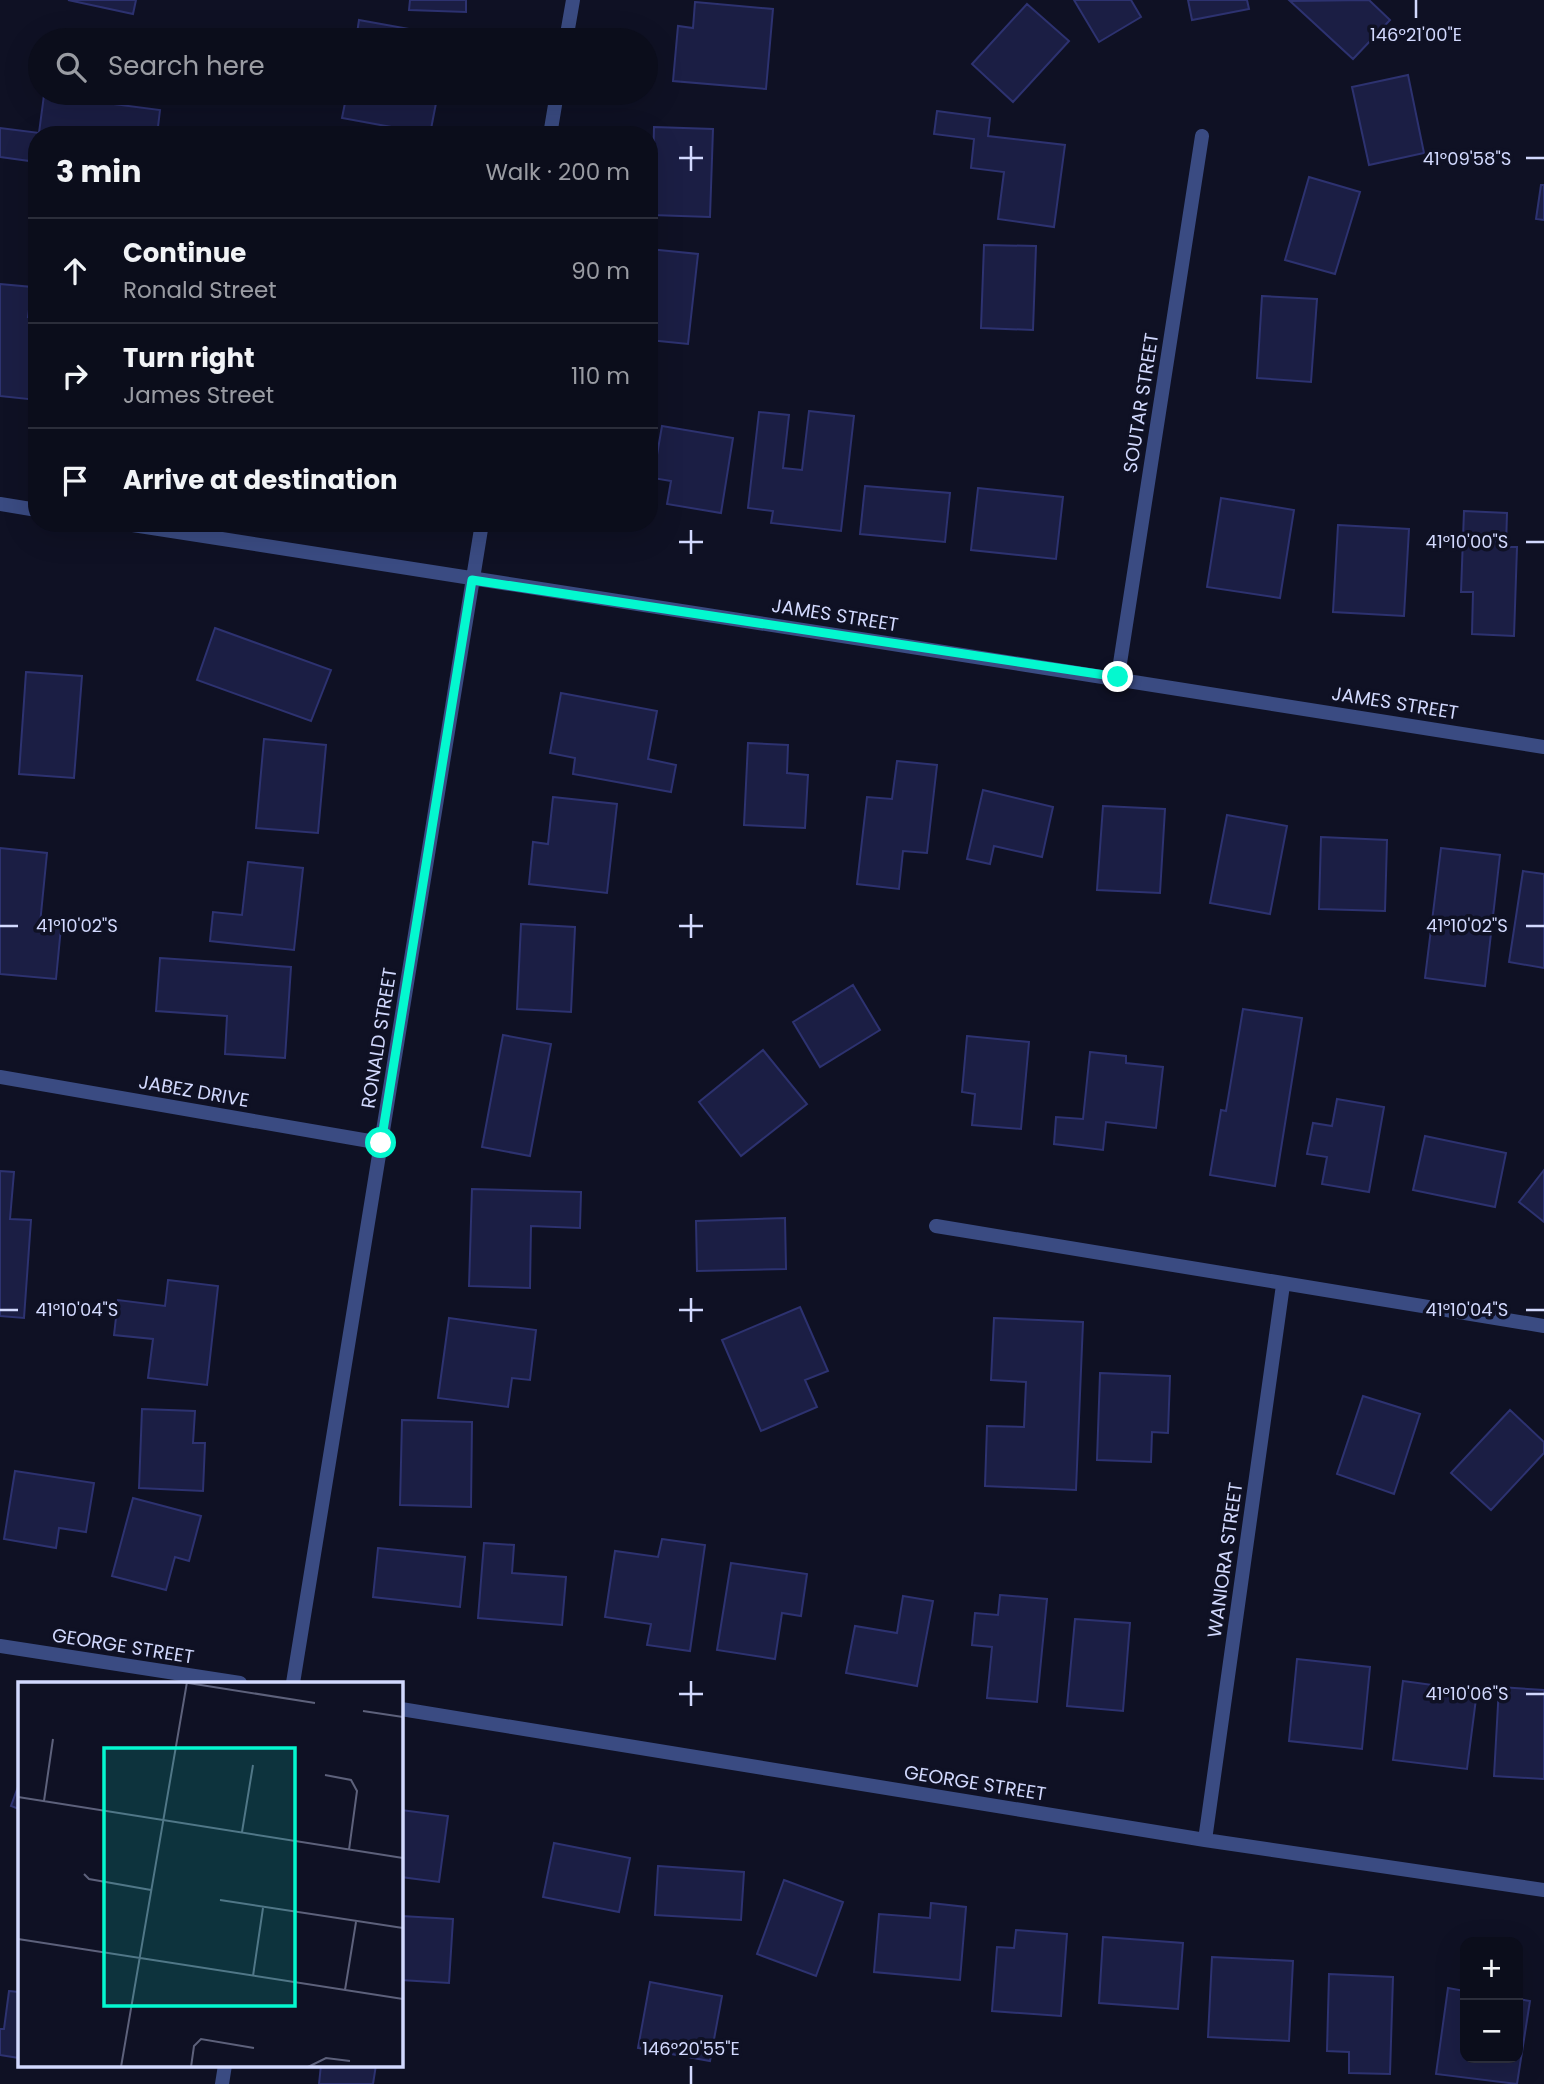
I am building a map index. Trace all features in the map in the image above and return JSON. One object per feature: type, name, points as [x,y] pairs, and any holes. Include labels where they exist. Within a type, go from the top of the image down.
[{"type":"street","points":[[568,28],[573,0]]},
{"type":"street","points":[[552,126],[555,105]]},
{"type":"street","name":"SOUTAR STREET","points":[[1118,677],[1202,136]]},
{"type":"street","points":[[0,504],[28,509]]},
{"type":"street","name":"JAMES STREET","points":[[176,532],[472,580],[1118,677],[1544,747]]},
{"type":"street","name":"RONALD STREET","points":[[293,1682],[480,532]]},
{"type":"street","name":"JABEZ DRIVE","points":[[0,1077],[381,1143]]},
{"type":"street","points":[[936,1226],[1544,1326]]},
{"type":"street","name":"WANIORA STREET","points":[[1205,1840],[1283,1285]]},
{"type":"street","name":"GEORGE STREET","points":[[0,1646],[234,1682]]},
{"type":"street","name":"GEORGE STREET","points":[[402,1709],[1205,1840],[1544,1890]]},
{"type":"street","points":[[222,2084],[225,2066]]},
{"type":"building","points":[[68,0],[136,0],[133,14]]},
{"type":"building","points":[[410,0],[466,0],[466,12],[409,10]]},
{"type":"building","points":[[1074,0],[1131,0],[1141,17],[1099,42]]},
{"type":"building","points":[[1188,0],[1247,0],[1249,9],[1192,20]]},
{"type":"building","points":[[1369,0],[1390,20],[1353,59],[1290,1]]},
{"type":"building","points":[[695,2],[773,9],[766,89],[673,81],[678,26],[693,28]]},
{"type":"building","points":[[1027,4],[1069,41],[1013,102],[972,64]]},
{"type":"building","points":[[359,20],[404,28],[358,28]]},
{"type":"building","points":[[1408,75],[1424,153],[1369,165],[1352,87]]},
{"type":"building","points":[[43,105],[121,105],[160,110],[158,126],[40,126]]},
{"type":"building","points":[[345,105],[436,105],[432,126],[386,126],[342,118]]},
{"type":"building","points":[[937,111],[990,118],[988,136],[1065,145],[1054,227],[998,219],[1004,172],[971,168],[974,139],[934,134]]},
{"type":"building","points":[[658,127],[713,129],[710,217],[658,215]]},
{"type":"building","points":[[0,128],[28,132],[28,161],[0,157]]},
{"type":"building","points":[[1309,177],[1360,192],[1335,274],[1285,260]]},
{"type":"building","points":[[1541,185],[1544,185],[1544,220],[1536,219]]},
{"type":"building","points":[[984,245],[1036,246],[1033,330],[981,328]]},
{"type":"building","points":[[658,250],[698,254],[688,344],[658,341]]},
{"type":"building","points":[[0,284],[28,287],[28,399],[0,396]]},
{"type":"building","points":[[1262,296],[1317,299],[1311,382],[1257,378]]},
{"type":"building","points":[[809,411],[854,416],[841,531],[771,523],[773,511],[748,508],[759,412],[789,415],[783,468],[802,470]]},
{"type":"building","points":[[662,426],[733,438],[721,513],[667,504],[671,481],[658,479],[658,449]]},
{"type":"building","points":[[865,486],[950,493],[945,542],[860,534]]},
{"type":"building","points":[[978,488],[1063,497],[1056,559],[971,550]]},
{"type":"building","points":[[1221,498],[1294,510],[1280,598],[1207,587]]},
{"type":"building","points":[[1464,511],[1507,513],[1506,547],[1517,547],[1514,636],[1472,634],[1473,592],[1461,592]]},
{"type":"building","points":[[1338,525],[1409,529],[1404,616],[1333,612]]},
{"type":"building","points":[[215,628],[331,670],[311,721],[197,680]]},
{"type":"building","points":[[26,672],[82,676],[74,778],[19,774]]},
{"type":"building","points":[[561,693],[657,711],[648,759],[676,765],[671,792],[573,774],[575,758],[550,753]]},
{"type":"building","points":[[264,739],[326,745],[318,833],[256,828]]},
{"type":"building","points":[[748,743],[788,745],[787,773],[808,775],[805,828],[744,825]]},
{"type":"building","points":[[897,761],[937,765],[927,853],[903,851],[899,889],[857,884],[867,797],[892,799]]},
{"type":"building","points":[[983,790],[1053,807],[1042,857],[994,846],[990,864],[967,859]]},
{"type":"building","points":[[553,797],[617,804],[607,893],[529,884],[533,842],[548,844]]},
{"type":"building","points":[[1103,806],[1165,809],[1160,893],[1097,890]]},
{"type":"building","points":[[1227,815],[1287,826],[1270,914],[1210,903]]},
{"type":"building","points":[[1321,837],[1387,840],[1385,911],[1319,909]]},
{"type":"building","points":[[0,848],[47,853],[40,924],[61,927],[56,979],[0,974]]},
{"type":"building","points":[[1441,848],[1500,855],[1485,986],[1425,978]]},
{"type":"building","points":[[248,862],[303,868],[294,950],[210,941],[213,912],[242,915]]},
{"type":"building","points":[[1523,871],[1544,874],[1544,968],[1509,962]]},
{"type":"building","points":[[521,924],[575,927],[571,1012],[517,1009]]},
{"type":"building","points":[[160,958],[291,967],[285,1058],[225,1054],[227,1016],[156,1011]]},
{"type":"building","points":[[853,985],[880,1030],[820,1067],[793,1022]]},
{"type":"building","points":[[1243,1009],[1302,1018],[1275,1186],[1210,1175],[1221,1110],[1226,1111]]},
{"type":"building","points":[[503,1035],[551,1044],[530,1156],[482,1147]]},
{"type":"building","points":[[967,1036],[1029,1042],[1021,1129],[972,1125],[975,1094],[962,1092]]},
{"type":"building","points":[[763,1050],[807,1104],[741,1156],[699,1102]]},
{"type":"building","points":[[1090,1052],[1126,1056],[1126,1063],[1163,1067],[1156,1128],[1106,1122],[1103,1150],[1054,1144],[1056,1117],[1083,1119]]},
{"type":"building","points":[[1337,1099],[1384,1107],[1369,1192],[1322,1184],[1327,1157],[1307,1154],[1313,1123],[1332,1126]]},
{"type":"building","points":[[1425,1136],[1506,1153],[1495,1207],[1413,1190]]},
{"type":"building","points":[[1544,1170],[1544,1222],[1519,1202]]},
{"type":"building","points":[[0,1171],[14,1172],[10,1219],[31,1220],[24,1318],[0,1316]]},
{"type":"building","points":[[472,1189],[581,1192],[580,1228],[531,1226],[530,1288],[469,1286]]},
{"type":"building","points":[[785,1218],[786,1269],[697,1271],[696,1221]]},
{"type":"building","points":[[168,1280],[218,1286],[207,1385],[148,1378],[153,1339],[114,1335],[118,1300],[165,1306]]},
{"type":"building","points":[[800,1307],[828,1371],[805,1380],[817,1407],[761,1431],[722,1340]]},
{"type":"building","points":[[449,1318],[536,1330],[530,1380],[512,1378],[508,1407],[438,1398]]},
{"type":"building","points":[[994,1318],[1083,1322],[1076,1490],[985,1486],[987,1426],[1024,1427],[1026,1382],[991,1380]]},
{"type":"building","points":[[1100,1373],[1170,1376],[1168,1433],[1152,1432],[1151,1462],[1097,1460]]},
{"type":"building","points":[[1363,1396],[1420,1414],[1394,1494],[1337,1474]]},
{"type":"building","points":[[142,1409],[195,1411],[193,1443],[205,1443],[203,1491],[139,1488]]},
{"type":"building","points":[[1510,1410],[1544,1442],[1544,1453],[1491,1510],[1451,1473]]},
{"type":"building","points":[[402,1420],[472,1422],[471,1507],[400,1505]]},
{"type":"building","points":[[15,1471],[94,1483],[86,1532],[59,1528],[56,1548],[4,1539]]},
{"type":"building","points":[[133,1498],[201,1516],[189,1561],[175,1557],[166,1590],[112,1576]]},
{"type":"building","points":[[662,1539],[705,1545],[690,1651],[647,1645],[651,1624],[605,1617],[615,1551],[658,1557]]},
{"type":"building","points":[[484,1543],[514,1545],[512,1573],[566,1577],[562,1625],[478,1618]]},
{"type":"building","points":[[378,1548],[465,1557],[460,1607],[373,1597]]},
{"type":"building","points":[[731,1563],[807,1574],[801,1616],[782,1613],[775,1659],[717,1650]]},
{"type":"building","points":[[1000,1595],[1047,1599],[1037,1702],[987,1698],[992,1647],[972,1645],[975,1613],[998,1615]]},
{"type":"building","points":[[903,1596],[933,1601],[917,1686],[846,1673],[855,1626],[897,1633]]},
{"type":"building","points":[[1075,1619],[1130,1623],[1123,1711],[1067,1706]]},
{"type":"building","points":[[1297,1659],[1370,1667],[1362,1749],[1289,1741]]},
{"type":"building","points":[[1403,1681],[1477,1691],[1467,1769],[1393,1760]]},
{"type":"building","points":[[1499,1687],[1544,1690],[1544,1779],[1494,1776]]},
{"type":"building","points":[[18,1787],[18,1809],[11,1806]]},
{"type":"building","points":[[402,1810],[448,1816],[439,1882],[402,1877]]},
{"type":"building","points":[[554,1843],[630,1858],[619,1912],[543,1897]]},
{"type":"building","points":[[658,1866],[744,1872],[741,1920],[655,1915]]},
{"type":"building","points":[[784,1880],[843,1902],[816,1976],[757,1954]]},
{"type":"building","points":[[931,1903],[966,1907],[960,1980],[874,1972],[879,1914],[930,1918]]},
{"type":"building","points":[[402,1916],[453,1919],[449,1983],[402,1980]]},
{"type":"building","points":[[1016,1930],[1067,1934],[1061,2016],[992,2011],[997,1947],[1014,1948]]},
{"type":"building","points":[[1103,1937],[1183,1943],[1178,2009],[1099,2003]]},
{"type":"building","points":[[1212,1957],[1293,1961],[1289,2041],[1208,2037]]},
{"type":"building","points":[[1329,1974],[1393,1977],[1390,2074],[1349,2073],[1349,2052],[1327,2051]]},
{"type":"building","points":[[650,1982],[722,1996],[710,2061],[638,2048]]},
{"type":"building","points":[[1448,1988],[1460,1990],[1460,2063],[1520,2063],[1517,2084],[1436,2074]]},
{"type":"building","points":[[9,1991],[18,1992],[18,2058],[0,2055],[0,2029],[4,2029]]},
{"type":"building","points":[[1523,2000],[1530,2001],[1523,2046]]},
{"type":"building","points":[[321,2066],[376,2066],[373,2084],[319,2084]]},
{"type":"route","points":[[381,1143],[472,580],[1118,677]]}]
